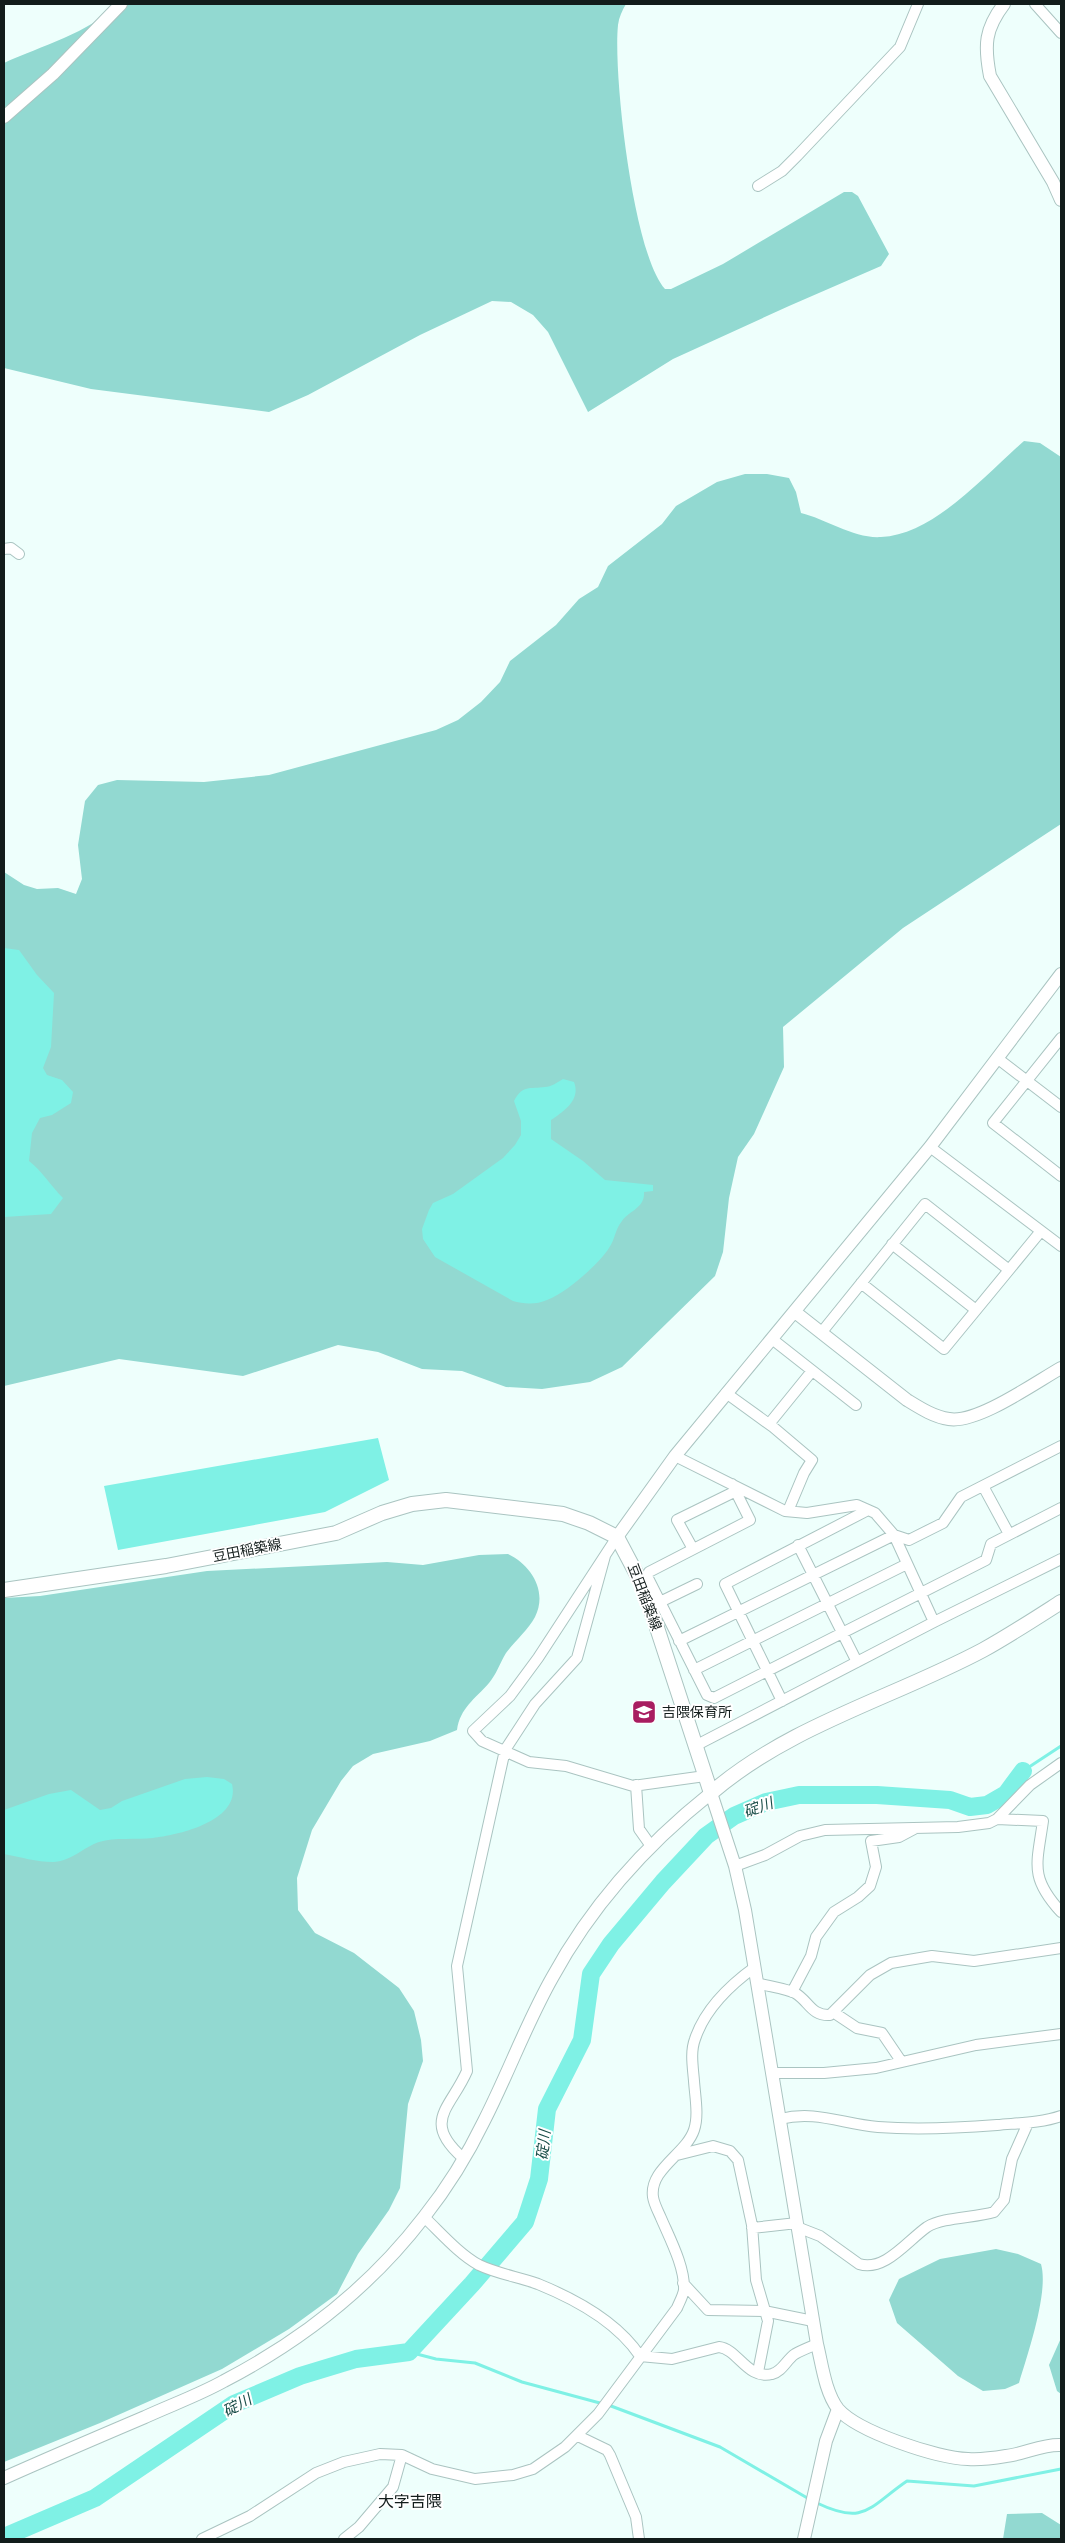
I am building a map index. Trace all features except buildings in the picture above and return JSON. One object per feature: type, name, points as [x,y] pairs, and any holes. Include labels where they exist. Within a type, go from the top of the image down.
[{"type":"main road","name":"豆田稲築線","points":[[4,1590],[166,1566],[336,1533],[382,1513],[412,1504],[446,1500],[563,1514],[617,1536],[643,1576],[711,1793]]},
{"type":"main road","points":[[711,1793],[729,1777],[802,1733],[982,1650],[1061,1602]]},
{"type":"street","points":[[4,117],[52,74],[121,4]]},
{"type":"street","points":[[758,186],[782,170],[797,156],[900,46],[918,4]]},
{"type":"street","points":[[1004,4],[993,18],[986,37],[986,56],[990,76],[1048,174],[1061,200]]},
{"type":"street","points":[[1035,4],[1061,33]]},
{"type":"street","points":[[4,549],[11,548],[19,554]]},
{"type":"street","points":[[705,1776],[636,1785],[566,1766],[529,1762],[482,1741],[473,1731],[510,1696],[532,1666],[617,1536],[675,1456],[930,1147],[1061,974]]},
{"type":"street","points":[[1061,1039],[993,1123],[1061,1176]]},
{"type":"street","points":[[997,1058],[1061,1107]]},
{"type":"street","points":[[930,1147],[1061,1246]]},
{"type":"street","points":[[821,1333],[925,1204],[1009,1270]]},
{"type":"street","points":[[861,1283],[944,1349],[1041,1231]]},
{"type":"street","points":[[892,1244],[976,1310]]},
{"type":"street","points":[[795,1312],[907,1400],[924,1410],[950,1420],[978,1415],[1061,1368]]},
{"type":"street","points":[[772,1339],[856,1405]]},
{"type":"street","points":[[770,1424],[812,1372]]},
{"type":"street","points":[[726,1393],[770,1424],[812,1460],[804,1473],[788,1511]]},
{"type":"street","points":[[679,1641],[894,1536],[909,1540],[937,1528],[960,1497],[1061,1446]]},
{"type":"street","points":[[675,1456],[734,1488],[788,1511],[807,1513],[857,1505],[874,1513],[894,1536],[934,1622]]},
{"type":"street","points":[[983,1486],[1008,1534]]},
{"type":"street","points":[[734,1488],[750,1520],[643,1576],[660,1602],[707,1694],[714,1698],[986,1560],[991,1544],[1061,1508]]},
{"type":"street","points":[[693,1549],[677,1520],[734,1488]]},
{"type":"street","points":[[782,1701],[725,1584],[868,1510]]},
{"type":"street","points":[[798,1545],[857,1662]]},
{"type":"street","points":[[463,2158],[453,2149],[446,2138],[441,2116],[467,2071],[457,1966],[505,1750],[535,1704],[577,1658],[605,1556]]},
{"type":"street","points":[[695,1746],[934,1622],[1061,1559]]},
{"type":"street","points":[[694,1670],[907,1564]]},
{"type":"street","points":[[660,1602],[697,1584]]},
{"type":"street","points":[[735,1866],[765,1855],[800,1836],[820,1831],[958,1827],[989,1823],[997,1819],[1030,1785],[1061,1764]]},
{"type":"street","points":[[636,1785],[638,1829],[651,1846]]},
{"type":"street","points":[[4,2478],[222,2383],[249,2368],[325,2316],[364,2284],[424,2217],[463,2158],[483,2124],[551,1980],[573,1942],[603,1901],[651,1846],[678,1819],[711,1793],[735,1866],[755,1967],[817,2344],[826,2382],[838,2408],[865,2428],[938,2455],[968,2460],[1008,2456],[1053,2444],[1061,2445]]},
{"type":"street","points":[[997,1819],[1043,1821],[1036,1870],[1039,1883],[1061,1912]]},
{"type":"street","points":[[792,1992],[811,1956],[816,1937],[834,1912],[858,1897],[870,1886],[876,1866],[871,1841],[899,1836],[916,1828]]},
{"type":"street","points":[[757,1983],[792,1992],[820,2015],[830,2015],[870,1975],[890,1963],[932,1956],[974,1962],[1061,1948]]},
{"type":"street","points":[[202,2539],[250,2516],[316,2473],[344,2462],[380,2454],[402,2455],[432,2469],[475,2479],[513,2476],[533,2469],[549,2460],[578,2436],[598,2414],[676,2308],[684,2292],[673,2248],[653,2198],[653,2186],[661,2172],[687,2143],[694,2130],[696,2111],[692,2055],[695,2040],[705,2020],[723,1995],[755,1967]]},
{"type":"street","points":[[833,2012],[857,2028],[882,2033],[901,2061]]},
{"type":"street","points":[[772,2073],[851,2071],[876,2068],[976,2045],[1061,2034]]},
{"type":"street","points":[[780,2119],[812,2114],[878,2127],[953,2128],[1028,2123],[1061,2116]]},
{"type":"street","points":[[752,2228],[797,2225],[820,2236],[859,2264],[874,2266],[934,2224],[994,2212],[1004,2200],[1012,2159],[1024,2137],[1028,2123]]},
{"type":"street","points":[[675,2155],[713,2146],[722,2147],[736,2156],[745,2188],[752,2228],[756,2280],[766,2312],[767,2328],[758,2372]]},
{"type":"street","points":[[424,2217],[470,2260],[496,2272],[536,2283],[583,2308],[616,2328],[630,2341],[640,2356]]},
{"type":"street","points":[[683,2283],[708,2310],[766,2312],[813,2321]]},
{"type":"street","points":[[640,2356],[672,2359],[718,2347],[726,2348],[742,2364],[758,2372],[770,2374],[777,2372],[795,2354],[817,2344]]},
{"type":"street","points":[[804,2539],[826,2441],[838,2408]]},
{"type":"street","points":[[578,2436],[607,2450],[610,2455],[636,2517],[639,2539]]},
{"type":"street","points":[[344,2539],[359,2527],[393,2488],[402,2455]]},
{"type":"shaded area","points":[[118,4],[626,4],[618,22],[617,49],[622,121],[643,240],[654,270],[665,289],[671,289],[723,264],[844,192],[852,192],[858,196],[889,254],[881,266],[673,359],[588,412],[548,332],[533,315],[511,302],[492,301],[420,335],[308,395],[269,412],[91,389],[4,368],[4,63],[79,31]]},
{"type":"shaded area","points":[[1024,441],[1040,443],[1061,457],[1061,824],[903,928],[783,1027],[784,1067],[754,1134],[738,1157],[729,1198],[723,1252],[715,1276],[622,1367],[590,1382],[542,1389],[506,1387],[462,1371],[422,1369],[378,1352],[338,1345],[243,1376],[119,1359],[4,1386],[4,872],[24,885],[37,889],[58,888],[76,894],[82,879],[78,845],[85,801],[98,785],[117,780],[204,782],[269,775],[436,730],[458,720],[481,702],[500,682],[510,661],[556,625],[579,599],[598,587],[608,566],[662,524],[676,506],[717,482],[745,474],[767,474],[789,478],[796,492],[801,513],[861,535],[881,537],[901,534],[920,526],[940,514],[958,501]]},
{"type":"shaded area","points":[[4,948],[19,950],[37,975],[54,993],[51,1047],[43,1068],[47,1075],[62,1080],[73,1092],[71,1103],[52,1115],[40,1118],[32,1133],[29,1161],[63,1198],[51,1214],[4,1217]]},
{"type":"shaded area","points":[[563,1079],[574,1082],[575,1094],[570,1104],[551,1120],[551,1139],[583,1161],[605,1180],[653,1185],[653,1191],[644,1192],[642,1202],[625,1217],[616,1231],[613,1242],[604,1255],[581,1278],[543,1302],[530,1304],[517,1302],[435,1257],[423,1239],[422,1229],[433,1203],[453,1194],[503,1158],[515,1145],[521,1135],[521,1121],[514,1101],[520,1092],[527,1089],[550,1086]]},
{"type":"shaded area","points":[[378,1438],[389,1480],[325,1512],[118,1550],[104,1486]]},
{"type":"shaded area","points":[[508,1554],[524,1565],[535,1580],[540,1598],[539,1607],[532,1622],[506,1653],[491,1680],[469,1704],[461,1716],[457,1730],[430,1741],[373,1754],[353,1766],[341,1781],[312,1830],[297,1878],[298,1910],[315,1933],[354,1953],[399,1988],[414,2011],[421,2040],[423,2061],[408,2104],[400,2188],[389,2210],[358,2254],[337,2294],[289,2329],[222,2369],[100,2423],[4,2462],[4,1598],[40,1596],[207,1571],[387,1562],[423,1565],[479,1555]]},
{"type":"shaded area","points":[[207,1777],[224,1779],[232,1784],[232,1797],[227,1808],[218,1817],[206,1824],[178,1834],[153,1838],[105,1840],[93,1844],[65,1860],[53,1862],[4,1854],[4,1810],[49,1794],[71,1790],[100,1810],[111,1808],[122,1801],[185,1779]]},
{"type":"shaded area","points":[[996,2249],[1018,2254],[1041,2264],[1043,2276],[1042,2290],[1032,2340],[1019,2383],[1005,2389],[983,2391],[958,2376],[897,2323],[889,2300],[899,2279],[940,2259]]},
{"type":"shaded area","points":[[1061,2338],[1061,2394],[1057,2391],[1049,2365]]},
{"type":"shaded area","points":[[1042,2513],[1061,2525],[1061,2539],[1003,2539],[1007,2514]]},
{"type":"waterway","points":[[1023,1771],[1061,1746]]},
{"type":"waterway","name":"碇川","points":[[4,2537],[95,2498],[234,2404],[300,2376],[356,2359],[409,2352],[472,2284],[525,2222],[539,2179],[547,2109],[582,2040],[591,1974],[611,1944],[663,1882],[706,1836],[734,1816],[766,1802],[799,1795],[877,1795],[950,1800],[970,1807],[987,1805],[1006,1794],[1023,1771]]},
{"type":"waterway","points":[[409,2352],[436,2359],[475,2363],[522,2382],[611,2406],[720,2447],[809,2499]]},
{"type":"waterway","points":[[817,2503],[833,2510],[857,2513],[874,2505],[907,2481],[974,2486],[1061,2469]]},
{"type":"place","name":"吉隈保育所","points":[[644,1712]]},
{"type":"district","name":"大字吉隈","points":[[410,2501]]}]
